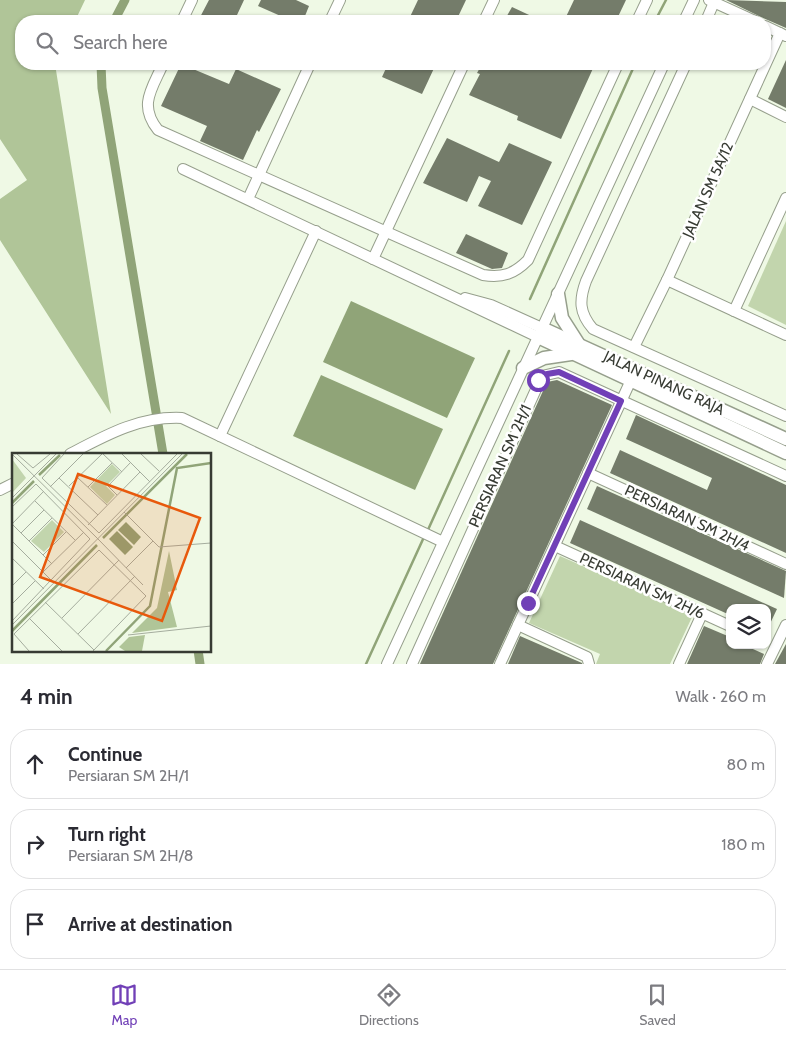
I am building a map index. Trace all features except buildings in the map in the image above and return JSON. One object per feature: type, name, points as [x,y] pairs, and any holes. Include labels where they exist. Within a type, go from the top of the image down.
[{"type":"main road","points":[[558,294],[562,318],[576,349],[631,380],[786,453]]},
{"type":"main road","name":"JALAN PINANG RAJA","points":[[540,332],[786,439]]},
{"type":"main road","points":[[523,368],[544,358],[576,349]]},
{"type":"street","points":[[185,15],[192,0]]},
{"type":"street","points":[[333,15],[340,0]]},
{"type":"street","points":[[487,15],[494,0]]},
{"type":"street","points":[[640,15],[647,0]]},
{"type":"street","points":[[687,15],[694,0]]},
{"type":"street","points":[[708,15],[713,1],[742,15]]},
{"type":"street","points":[[771,29],[783,34]]},
{"type":"street","name":"JALAN SM 5A/12","points":[[771,58],[783,34]]},
{"type":"street","points":[[160,70],[150,94],[147,108],[150,120],[158,130],[484,275],[507,276],[519,270],[528,260],[615,70]]},
{"type":"street","points":[[248,199],[307,70]]},
{"type":"street","points":[[373,259],[461,70]]},
{"type":"street","points":[[387,664],[661,70]]},
{"type":"street","points":[[683,70],[581,293],[580,305],[584,319],[593,329],[786,416]]},
{"type":"street","name":"JALAN SM 5A/12","points":[[634,347],[765,70]]},
{"type":"street","points":[[750,99],[786,117]]},
{"type":"street","points":[[183,169],[448,294],[491,305],[540,332]]},
{"type":"street","points":[[734,311],[786,198]]},
{"type":"street","points":[[220,436],[316,231]]},
{"type":"street","points":[[667,280],[786,335]]},
{"type":"street","name":"PERSIARAN SM 2H/1","points":[[412,664],[538,380],[547,374],[559,372],[786,476]]},
{"type":"street","points":[[500,664],[631,380]]},
{"type":"street","points":[[72,453],[128,424],[146,420],[182,418],[443,542]]},
{"type":"street","name":"PERSIARAN SM 2H/4","points":[[588,472],[786,564]]},
{"type":"street","points":[[0,490],[12,483]]},
{"type":"street","name":"PERSIARAN SM 2H/6","points":[[555,546],[726,624]]},
{"type":"street","points":[[679,664],[702,614]]},
{"type":"street","points":[[518,625],[587,657],[589,664]]},
{"type":"street","points":[[767,664],[772,644],[786,625]]},
{"type":"shaded area","points":[[0,0],[85,0],[78,15],[15,15],[15,70],[56,70],[111,414],[0,240],[0,199],[27,180],[0,139]]},
{"type":"shaded area","points":[[786,221],[786,325],[748,306]]},
{"type":"shaded area","points":[[351,301],[475,358],[447,418],[323,362]]},
{"type":"shaded area","points":[[321,375],[443,429],[415,490],[293,436]]},
{"type":"shaded area","points":[[560,556],[693,615],[670,664],[596,664],[600,654],[529,623]]},
{"type":"waterway","points":[[117,15],[125,0]]},
{"type":"waterway","points":[[658,15],[666,0]]},
{"type":"waterway","points":[[101,70],[102,88],[163,453]]},
{"type":"waterway","points":[[530,299],[632,70]]},
{"type":"waterway","points":[[427,532],[509,351]]},
{"type":"waterway","points":[[366,664],[424,537]]},
{"type":"waterway","points":[[198,652],[200,664]]},
{"type":"route","points":[[528,603],[621,401],[559,372],[547,374],[538,380]]}]
